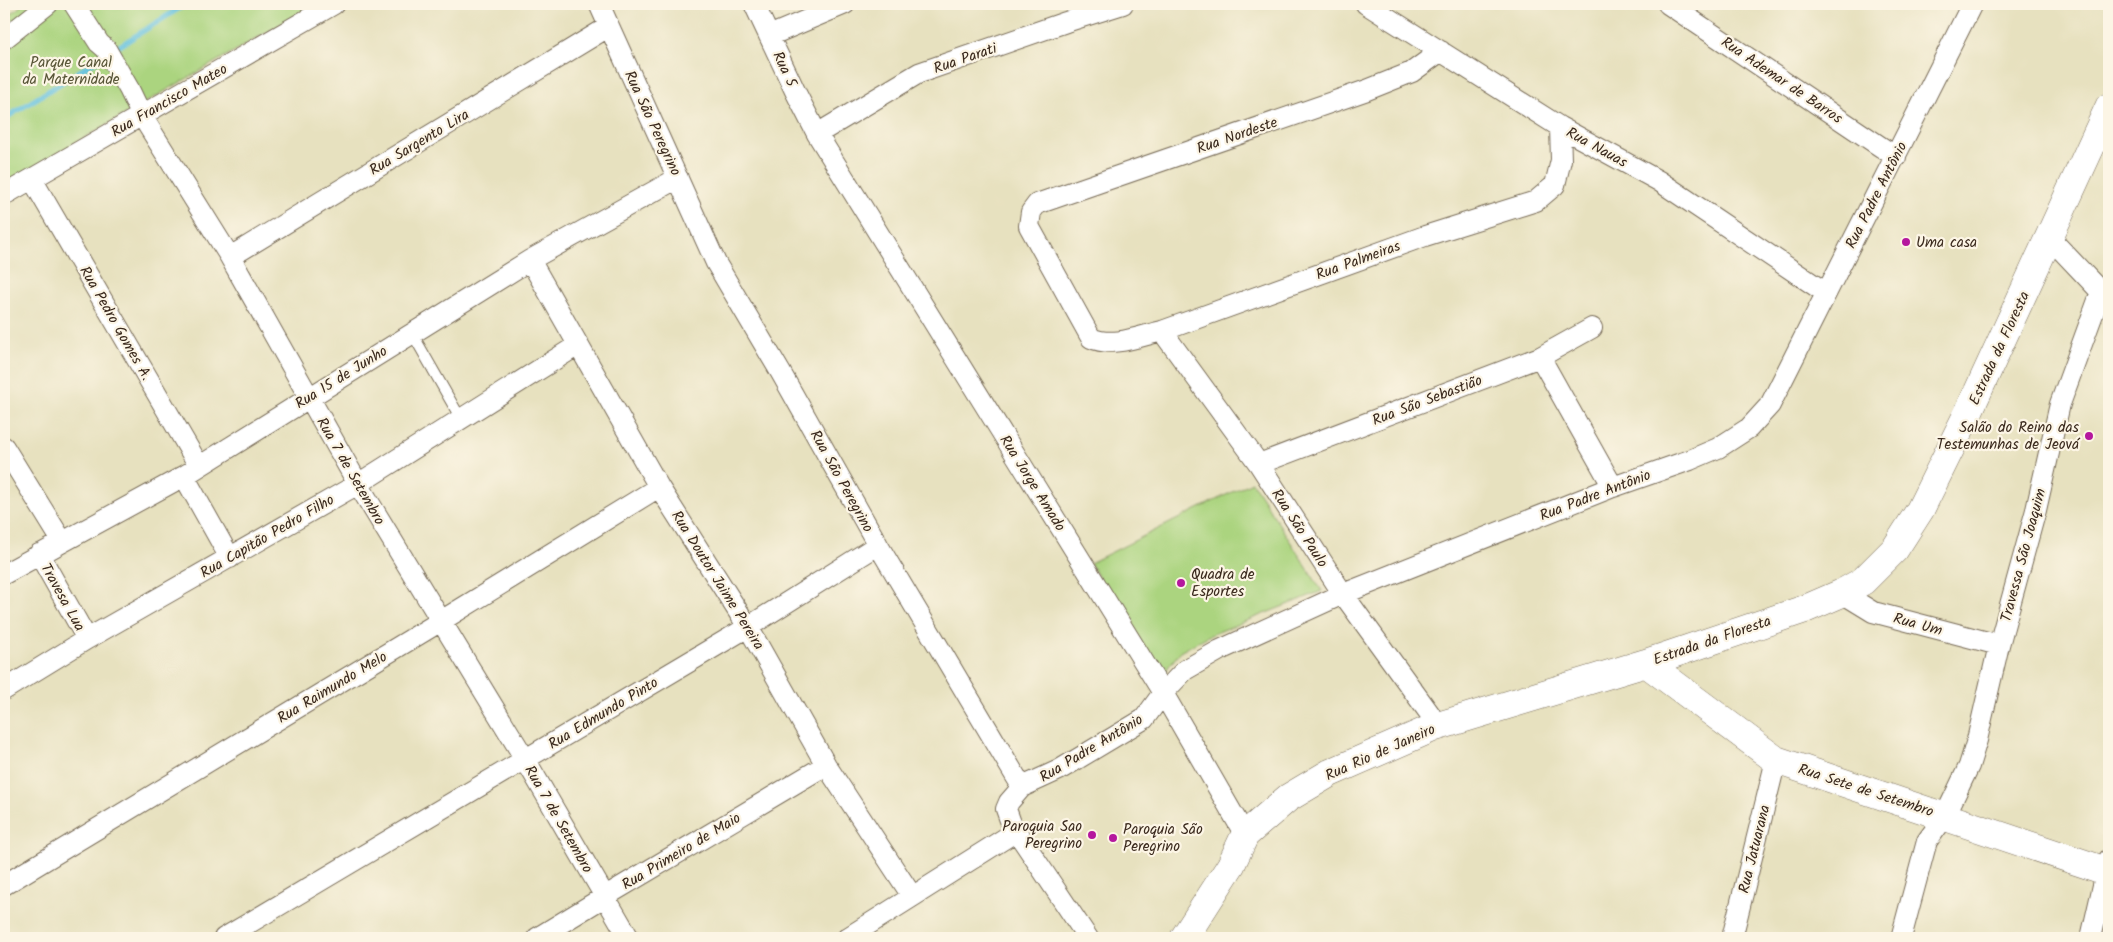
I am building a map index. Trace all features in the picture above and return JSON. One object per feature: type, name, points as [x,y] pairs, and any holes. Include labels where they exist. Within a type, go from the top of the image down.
[{"type":"main road","name":"Estrada da Floresta","points":[[1646,663],[1805,609],[1842,593],[1863,581],[1895,549],[1920,510],[1968,413],[2109,108]]},
{"type":"main road","name":"Rua Rio de Janeiro","points":[[1184,938],[1231,865],[1245,835],[1288,798],[1330,773],[1435,727],[1646,663]]},
{"type":"main road","name":"Rua Sete de Setembro","points":[[1646,663],[1776,760],[2108,868]]},
{"type":"street","points":[[4,39],[48,4]]},
{"type":"street","name":"Rua 7 de Setembro","points":[[74,4],[99,43],[106,49],[142,116],[230,257],[358,484],[524,759],[629,938]]},
{"type":"street","name":"Rua Francisco Mateo","points":[[4,195],[334,4]]},
{"type":"street","name":"Rua São Peregrino","points":[[599,4],[716,263],[781,373],[878,545],[1022,787]]},
{"type":"street","name":"Rua 5","points":[[754,4],[817,134]]},
{"type":"street","points":[[769,36],[845,4]]},
{"type":"street","points":[[1066,22],[1075,4]]},
{"type":"street","name":"Rua Parati","points":[[817,134],[919,73],[1123,4]]},
{"type":"street","name":"Rua Nauas","points":[[1366,4],[1560,127],[1658,181],[1826,293]]},
{"type":"street","name":"Rua Ademar de Barros","points":[[1668,4],[1896,157]]},
{"type":"street","name":"Rua Padre Antônio","points":[[1022,787],[1059,770],[1144,719],[1163,693],[1186,670],[1220,650],[1343,594],[1613,487],[1690,460],[1718,448],[1749,428],[1770,405],[1972,4]]},
{"type":"street","name":"Rua Sargento Lira","points":[[230,257],[608,26]]},
{"type":"street","name":"Rua Nordeste","points":[[1101,343],[1091,338],[1029,226],[1031,212],[1037,204],[1368,90],[1412,72],[1441,52]]},
{"type":"street","name":"Rua Palmeiras","points":[[1101,343],[1119,341],[1162,331],[1425,236],[1536,202],[1555,185],[1560,160],[1560,127]]},
{"type":"street","name":"Rua Jorge Amado","points":[[817,134],[1163,693],[1245,835]]},
{"type":"street","name":"Rua 15 de Junho","points":[[4,574],[191,471],[530,260],[678,178]]},
{"type":"street","name":"Rua Pedro Gomes A.","points":[[32,179],[191,471],[230,558]]},
{"type":"street","points":[[2050,237],[2105,294]]},
{"type":"street","name":"Rua Doutor Jaime Pereira","points":[[530,260],[659,486],[748,627],[826,765],[912,896]]},
{"type":"street","name":"Travessa São Joaquim","points":[[1901,938],[1927,841],[1945,816],[1969,766],[1977,740],[1999,645],[2036,510],[2060,404],[2105,294]]},
{"type":"street","name":"Rua São Sebastião","points":[[1259,464],[1540,357],[1592,328]]},
{"type":"street","name":"Rua São Paulo","points":[[1162,331],[1259,464],[1343,594],[1430,714],[1435,727]]},
{"type":"street","name":"Rua Capitão Pedro Filho","points":[[4,690],[86,639],[358,484],[578,345]]},
{"type":"street","points":[[1540,357],[1613,487]]},
{"type":"street","points":[[4,447],[62,541]]},
{"type":"street","name":"Rua Raimundo Melo","points":[[4,885],[441,621],[659,486]]},
{"type":"street","name":"Rua Edmundo Pinto","points":[[224,938],[748,627],[878,545]]},
{"type":"street","name":"Travesa Lua","points":[[39,554],[86,639]]},
{"type":"street","name":"Rua Um","points":[[1842,593],[1873,612],[1999,645]]},
{"type":"street","name":"Rua Jatuarana","points":[[1732,938],[1776,760]]},
{"type":"street","name":"Rua Primeiro de Maio","points":[[537,938],[604,896],[826,765]]},
{"type":"street","points":[[1022,787],[1009,802],[1006,810],[1015,832],[1088,938]]},
{"type":"street","points":[[847,938],[1015,832]]},
{"type":"street","points":[[2091,938],[2108,868]]},
{"type":"lane","points":[[412,333],[461,419]]},
{"type":"green space","name":"Parque Canal da Maternidade","points":[[23,4],[316,4],[4,184],[4,20]]},
{"type":"green space","points":[[1252,482],[1322,591],[1208,636],[1180,652],[1159,679],[1090,563]]},
{"type":"waterway","points":[[4,119],[186,4]]},
{"type":"place","name":"Uma casa","points":[[1906,242]]},
{"type":"place","name":"Salão do Reino das Testemunhas de Jeová","points":[[2089,436]]},
{"type":"place","name":"Quadra de Esportes","points":[[1181,583]]},
{"type":"place","name":"Paroquia Sao Peregrino","points":[[1092,835]]},
{"type":"place","name":"Paroquia São Peregrino","points":[[1113,838]]}]
